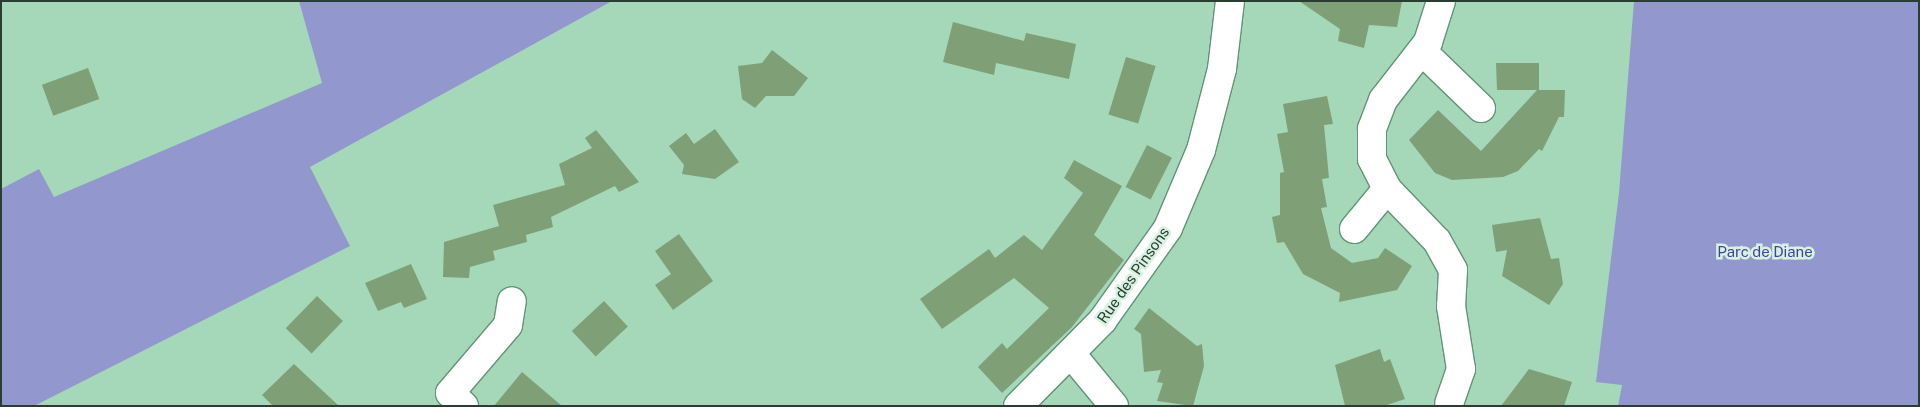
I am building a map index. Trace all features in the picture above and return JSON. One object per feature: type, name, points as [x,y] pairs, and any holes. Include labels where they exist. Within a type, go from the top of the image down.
[{"type":"street","name":"Rue des Pinsons","points":[[1018,406],[1072,355],[1168,228],[1201,150],[1222,69],[1230,1]]},
{"type":"street","points":[[1441,1],[1422,52],[1383,100],[1372,128],[1372,159],[1387,189],[1437,241],[1453,270],[1451,306],[1461,369],[1449,403]]},
{"type":"street","points":[[1422,52],[1481,108]]},
{"type":"street","points":[[1354,229],[1387,189]]},
{"type":"street","points":[[464,406],[450,393],[508,325],[512,301]]},
{"type":"street","points":[[1072,355],[1114,406]]},
{"type":"green space","points":[[299,1],[612,1],[310,167],[350,246],[34,406],[1,406],[1,189],[39,169],[54,197],[322,83]]},
{"type":"green space","name":"Parc de Diane","points":[[1634,1],[1919,1],[1919,406],[1618,406],[1622,385],[1596,382],[1619,193]]},
{"type":"building","points":[[1299,1],[1402,1],[1397,27],[1369,25],[1364,48],[1338,41],[1340,29]]},
{"type":"building","points":[[953,22],[1024,41],[1026,33],[1076,44],[1069,79],[996,63],[994,75],[943,62]]},
{"type":"building","points":[[772,50],[808,78],[794,96],[766,96],[755,108],[742,99],[738,66],[762,63]]},
{"type":"building","points":[[1126,57],[1156,66],[1138,123],[1108,114]]},
{"type":"building","points":[[1496,63],[1539,63],[1539,90],[1565,90],[1564,117],[1559,117],[1542,151],[1539,149],[1518,171],[1503,177],[1452,180],[1435,173],[1409,140],[1438,110],[1481,151],[1537,90],[1497,90]]},
{"type":"building","points":[[88,68],[99,99],[53,116],[42,85]]},
{"type":"building","points":[[1327,96],[1333,124],[1324,125],[1329,178],[1322,179],[1327,207],[1321,208],[1331,248],[1352,263],[1378,258],[1385,248],[1412,266],[1397,290],[1339,302],[1340,293],[1303,274],[1284,242],[1277,243],[1272,217],[1280,215],[1280,173],[1284,172],[1277,134],[1288,132],[1283,104]]},
{"type":"building","points":[[715,129],[739,162],[715,179],[682,174],[684,165],[669,146],[686,133],[694,144]]},
{"type":"building","points":[[596,130],[639,182],[619,192],[615,186],[551,217],[553,227],[526,235],[527,242],[493,251],[495,260],[470,267],[469,278],[443,277],[444,242],[499,226],[493,205],[565,185],[559,164],[592,148],[585,138]]},
{"type":"building","points":[[1147,145],[1172,158],[1151,200],[1126,187]]},
{"type":"building","points":[[1074,160],[1122,186],[1094,235],[1124,260],[1072,327],[1002,393],[978,367],[1002,343],[1007,349],[1049,308],[1014,278],[942,329],[920,299],[989,249],[995,258],[1024,235],[1042,250],[1083,193],[1064,178]]},
{"type":"building","points":[[1540,218],[1551,259],[1559,258],[1563,284],[1549,305],[1502,276],[1507,250],[1496,252],[1492,225]]},
{"type":"building","points":[[679,234],[713,281],[673,310],[655,285],[671,274],[655,251]]},
{"type":"building","points":[[411,264],[427,299],[404,308],[401,302],[378,311],[365,283]]},
{"type":"building","points":[[317,296],[343,321],[312,353],[286,328]]},
{"type":"building","points":[[604,301],[628,327],[596,357],[572,331]]},
{"type":"building","points":[[1149,308],[1197,346],[1202,344],[1204,366],[1193,406],[1157,401],[1163,383],[1157,382],[1161,370],[1144,372],[1141,334],[1134,329]]},
{"type":"building","points":[[1380,349],[1384,362],[1390,359],[1405,399],[1384,406],[1345,406],[1335,365]]},
{"type":"building","points":[[294,364],[339,406],[273,406],[262,395]]},
{"type":"building","points":[[1529,369],[1572,382],[1564,406],[1501,406]]},
{"type":"building","points":[[522,372],[562,406],[494,406]]}]
